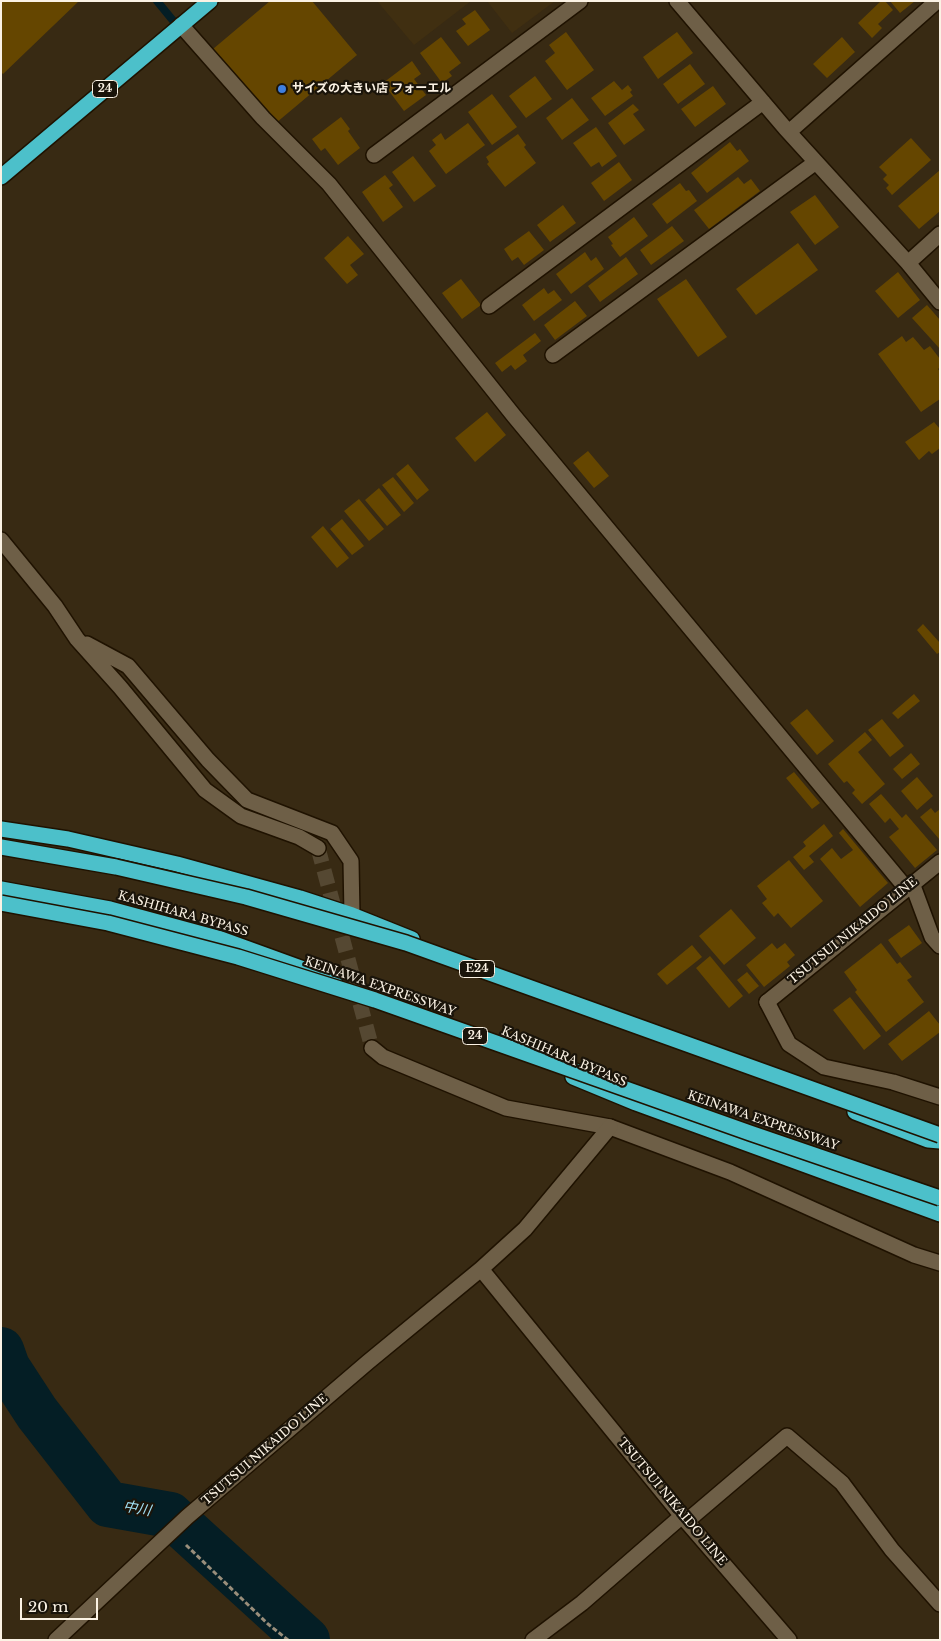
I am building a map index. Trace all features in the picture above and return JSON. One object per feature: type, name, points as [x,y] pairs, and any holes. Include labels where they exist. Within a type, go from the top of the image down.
[{"type":"highway","name":"24","points":[[1,177],[210,1]]},
{"type":"highway","points":[[1,829],[68,839],[177,864],[300,898],[352,915],[928,1140],[940,1142]]},
{"type":"highway","name":"E24","points":[[1,847],[116,867],[237,895],[406,943],[940,1135]]},
{"type":"highway","name":"KASHIHARA BYPASS","points":[[1,889],[110,909],[221,939],[396,1003],[636,1103],[940,1214]]},
{"type":"highway","name":"KEINAWA EXPRESSWAY","points":[[1,903],[108,923],[238,957],[302,977],[384,1003],[940,1198]]},
{"type":"street","points":[[374,155],[580,1]]},
{"type":"street","points":[[789,132],[937,1]]},
{"type":"street","points":[[677,2],[789,132],[908,263],[940,302]]},
{"type":"street","points":[[180,25],[263,118],[329,184],[514,416],[909,886],[932,937],[940,946]]},
{"type":"street","points":[[489,306],[763,102]]},
{"type":"street","points":[[553,355],[816,162]]},
{"type":"street","points":[[908,263],[940,234]]},
{"type":"street","points":[[1,540],[55,606],[77,639],[120,686],[205,790],[241,816],[299,837],[318,848]]},
{"type":"street","points":[[77,639],[128,666],[208,760],[247,800],[332,833],[351,861],[352,915]]},
{"type":"street","name":"TSUTSUI NIKAIDO LINE","points":[[940,862],[768,1002],[789,1044],[824,1067],[893,1082],[940,1097]]},
{"type":"street","points":[[372,1048],[383,1057],[506,1108],[610,1127],[730,1172],[914,1255],[940,1263]]},
{"type":"street","name":"TSUTSUI NIKAIDO LINE","points":[[56,1640],[187,1517],[368,1362],[481,1269],[525,1229],[610,1127]]},
{"type":"street","name":"TSUTSUI NIKAIDO LINE","points":[[481,1269],[685,1519],[789,1640]]},
{"type":"street","points":[[533,1640],[582,1603],[787,1436],[842,1482],[892,1550],[940,1604]]},
{"type":"path","points":[[173,1530],[268,1624],[288,1640]]},
{"type":"shaded area","points":[[377,1],[471,1],[414,45]]},
{"type":"shaded area","points":[[487,1],[555,1],[512,33]]},
{"type":"building","points":[[1,1],[79,1],[3,74],[1,72]]},
{"type":"building","name":"サイズの大きい店 フォーエル","points":[[270,1],[312,1],[357,55],[276,123],[213,49]]},
{"type":"building","points":[[881,1],[885,1],[893,10],[878,24],[882,28],[872,38],[858,23]]},
{"type":"building","points":[[890,1],[915,1],[900,13]]},
{"type":"building","points":[[475,10],[490,30],[468,46],[456,31],[466,24],[462,19]]},
{"type":"building","points":[[566,32],[594,70],[567,90],[545,61],[555,53],[549,45]]},
{"type":"building","points":[[677,32],[693,53],[658,79],[643,57]]},
{"type":"building","points":[[441,37],[461,63],[449,72],[452,76],[442,83],[420,53]]},
{"type":"building","points":[[842,37],[855,52],[827,78],[813,64]]},
{"type":"building","points":[[412,61],[421,74],[414,79],[426,95],[404,111],[383,83]]},
{"type":"building","points":[[690,64],[705,84],[678,104],[663,84]]},
{"type":"building","points":[[535,76],[552,99],[526,118],[509,96]]},
{"type":"building","points":[[614,81],[622,90],[628,85],[632,90],[630,92],[633,96],[605,116],[591,98]]},
{"type":"building","points":[[713,86],[726,104],[695,127],[681,109]]},
{"type":"building","points":[[492,94],[517,127],[492,145],[468,112]]},
{"type":"building","points":[[572,98],[589,120],[562,140],[546,118]]},
{"type":"building","points":[[633,104],[639,110],[633,114],[645,130],[624,145],[608,123]]},
{"type":"building","points":[[341,117],[360,148],[338,165],[325,148],[321,151],[312,139]]},
{"type":"building","points":[[468,123],[485,145],[446,174],[429,151],[436,145],[432,140],[441,133],[445,140]]},
{"type":"building","points":[[596,127],[617,156],[602,167],[599,162],[591,167],[573,143]]},
{"type":"building","points":[[518,134],[526,145],[524,147],[536,163],[505,187],[487,164],[489,162],[486,157]]},
{"type":"building","points":[[911,138],[931,160],[892,195],[886,188],[889,185],[883,179],[887,175],[879,167]]},
{"type":"building","points":[[730,142],[737,151],[740,149],[749,161],[707,193],[691,173]]},
{"type":"building","points":[[413,156],[436,186],[414,202],[392,172]]},
{"type":"building","points":[[619,162],[632,180],[604,201],[591,183]]},
{"type":"building","points":[[940,170],[940,211],[919,229],[898,206]]},
{"type":"building","points":[[385,175],[393,185],[389,188],[403,207],[383,222],[362,192]]},
{"type":"building","points":[[738,177],[744,184],[751,179],[760,191],[709,229],[694,210]]},
{"type":"building","points":[[680,183],[686,191],[689,190],[697,201],[667,224],[652,204]]},
{"type":"building","points":[[815,195],[839,227],[815,245],[790,212]]},
{"type":"building","points":[[563,205],[576,223],[550,242],[537,225]]},
{"type":"building","points":[[634,217],[648,236],[620,257],[611,245],[613,244],[608,237]]},
{"type":"building","points":[[672,226],[684,241],[651,265],[640,250]]},
{"type":"building","points":[[529,231],[544,250],[524,265],[518,257],[512,261],[504,249]]},
{"type":"building","points":[[348,236],[364,254],[350,265],[358,275],[347,284],[324,258]]},
{"type":"building","points":[[798,243],[818,270],[756,315],[736,289]]},
{"type":"building","points":[[585,252],[591,261],[596,257],[604,269],[571,294],[556,274]]},
{"type":"building","points":[[626,257],[638,274],[600,302],[588,286]]},
{"type":"building","points":[[898,272],[920,300],[898,318],[875,291]]},
{"type":"building","points":[[461,279],[481,305],[462,319],[442,293]]},
{"type":"building","points":[[686,279],[727,337],[698,357],[657,299]]},
{"type":"building","points":[[544,288],[548,294],[554,290],[562,300],[534,321],[522,305]]},
{"type":"building","points":[[575,301],[587,316],[555,340],[544,325]]},
{"type":"building","points":[[927,305],[940,320],[940,349],[912,318]]},
{"type":"building","points":[[535,333],[541,341],[523,355],[527,361],[515,370],[511,365],[502,372],[495,363]]},
{"type":"building","points":[[902,336],[906,342],[913,337],[924,350],[930,346],[940,359],[940,367],[938,369],[940,372],[940,399],[921,412],[878,354]]},
{"type":"building","points":[[487,412],[506,435],[475,462],[455,438]]},
{"type":"building","points":[[934,422],[940,429],[940,448],[932,454],[929,451],[919,460],[905,442]]},
{"type":"building","points":[[588,451],[609,476],[594,488],[573,463]]},
{"type":"building","points":[[408,464],[429,490],[417,500],[396,474]]},
{"type":"building","points":[[393,477],[414,503],[404,512],[382,485]]},
{"type":"building","points":[[379,488],[401,515],[387,526],[365,500]]},
{"type":"building","points":[[359,499],[384,529],[369,541],[344,511]]},
{"type":"building","points":[[342,519],[364,546],[352,555],[330,529]]},
{"type":"building","points":[[323,526],[349,558],[337,568],[311,537]]},
{"type":"building","points":[[923,624],[940,643],[940,652],[937,654],[917,630]]},
{"type":"building","points":[[914,694],[920,701],[898,719],[892,713]]},
{"type":"building","points":[[807,709],[834,741],[817,755],[790,723]]},
{"type":"building","points":[[882,719],[904,746],[890,757],[868,730]]},
{"type":"building","points":[[865,732],[872,740],[858,752],[885,784],[862,804],[852,793],[855,790],[847,781],[844,783],[828,764]]},
{"type":"building","points":[[911,753],[920,764],[902,779],[893,769]]},
{"type":"building","points":[[794,772],[820,803],[812,809],[786,778]]},
{"type":"building","points":[[917,777],[933,796],[917,810],[901,791]]},
{"type":"building","points":[[881,794],[902,818],[906,814],[937,850],[915,868],[889,837],[899,829],[890,818],[885,823],[869,804]]},
{"type":"building","points":[[931,808],[935,813],[940,809],[940,840],[920,817]]},
{"type":"building","points":[[824,824],[833,836],[809,856],[814,862],[804,870],[793,857],[806,846],[803,842]]},
{"type":"building","points":[[843,829],[888,883],[860,907],[820,859],[832,848],[841,859],[853,850],[839,833]]},
{"type":"building","points":[[789,860],[823,901],[791,928],[778,913],[774,917],[762,903],[767,899],[757,886]]},
{"type":"building","points":[[731,909],[756,938],[724,965],[699,936]]},
{"type":"building","points":[[909,925],[922,943],[901,958],[888,940]]},
{"type":"building","points":[[772,943],[777,949],[785,943],[795,955],[787,962],[790,966],[764,987],[746,965]]},
{"type":"building","points":[[881,943],[897,964],[900,962],[912,977],[907,980],[924,1002],[886,1032],[855,992],[857,990],[844,972]]},
{"type":"building","points":[[692,945],[702,957],[667,985],[657,974]]},
{"type":"building","points":[[710,956],[743,996],[729,1008],[696,968]]},
{"type":"building","points":[[747,972],[759,986],[749,994],[737,980]]},
{"type":"building","points":[[850,997],[881,1036],[864,1050],[833,1010]]},
{"type":"building","points":[[929,1011],[940,1025],[940,1032],[902,1061],[888,1044]]},
{"type":"waterway","points":[[157,1],[175,23]]},
{"type":"waterway","name":"中川","points":[[1,1350],[7,1367],[37,1413],[108,1504],[170,1515],[307,1640]]},
{"type":"tunnel","points":[[318,848],[372,1048]]},
{"type":"place","name":"サイズの大きい店 フォーエル","points":[[282,89]]}]
